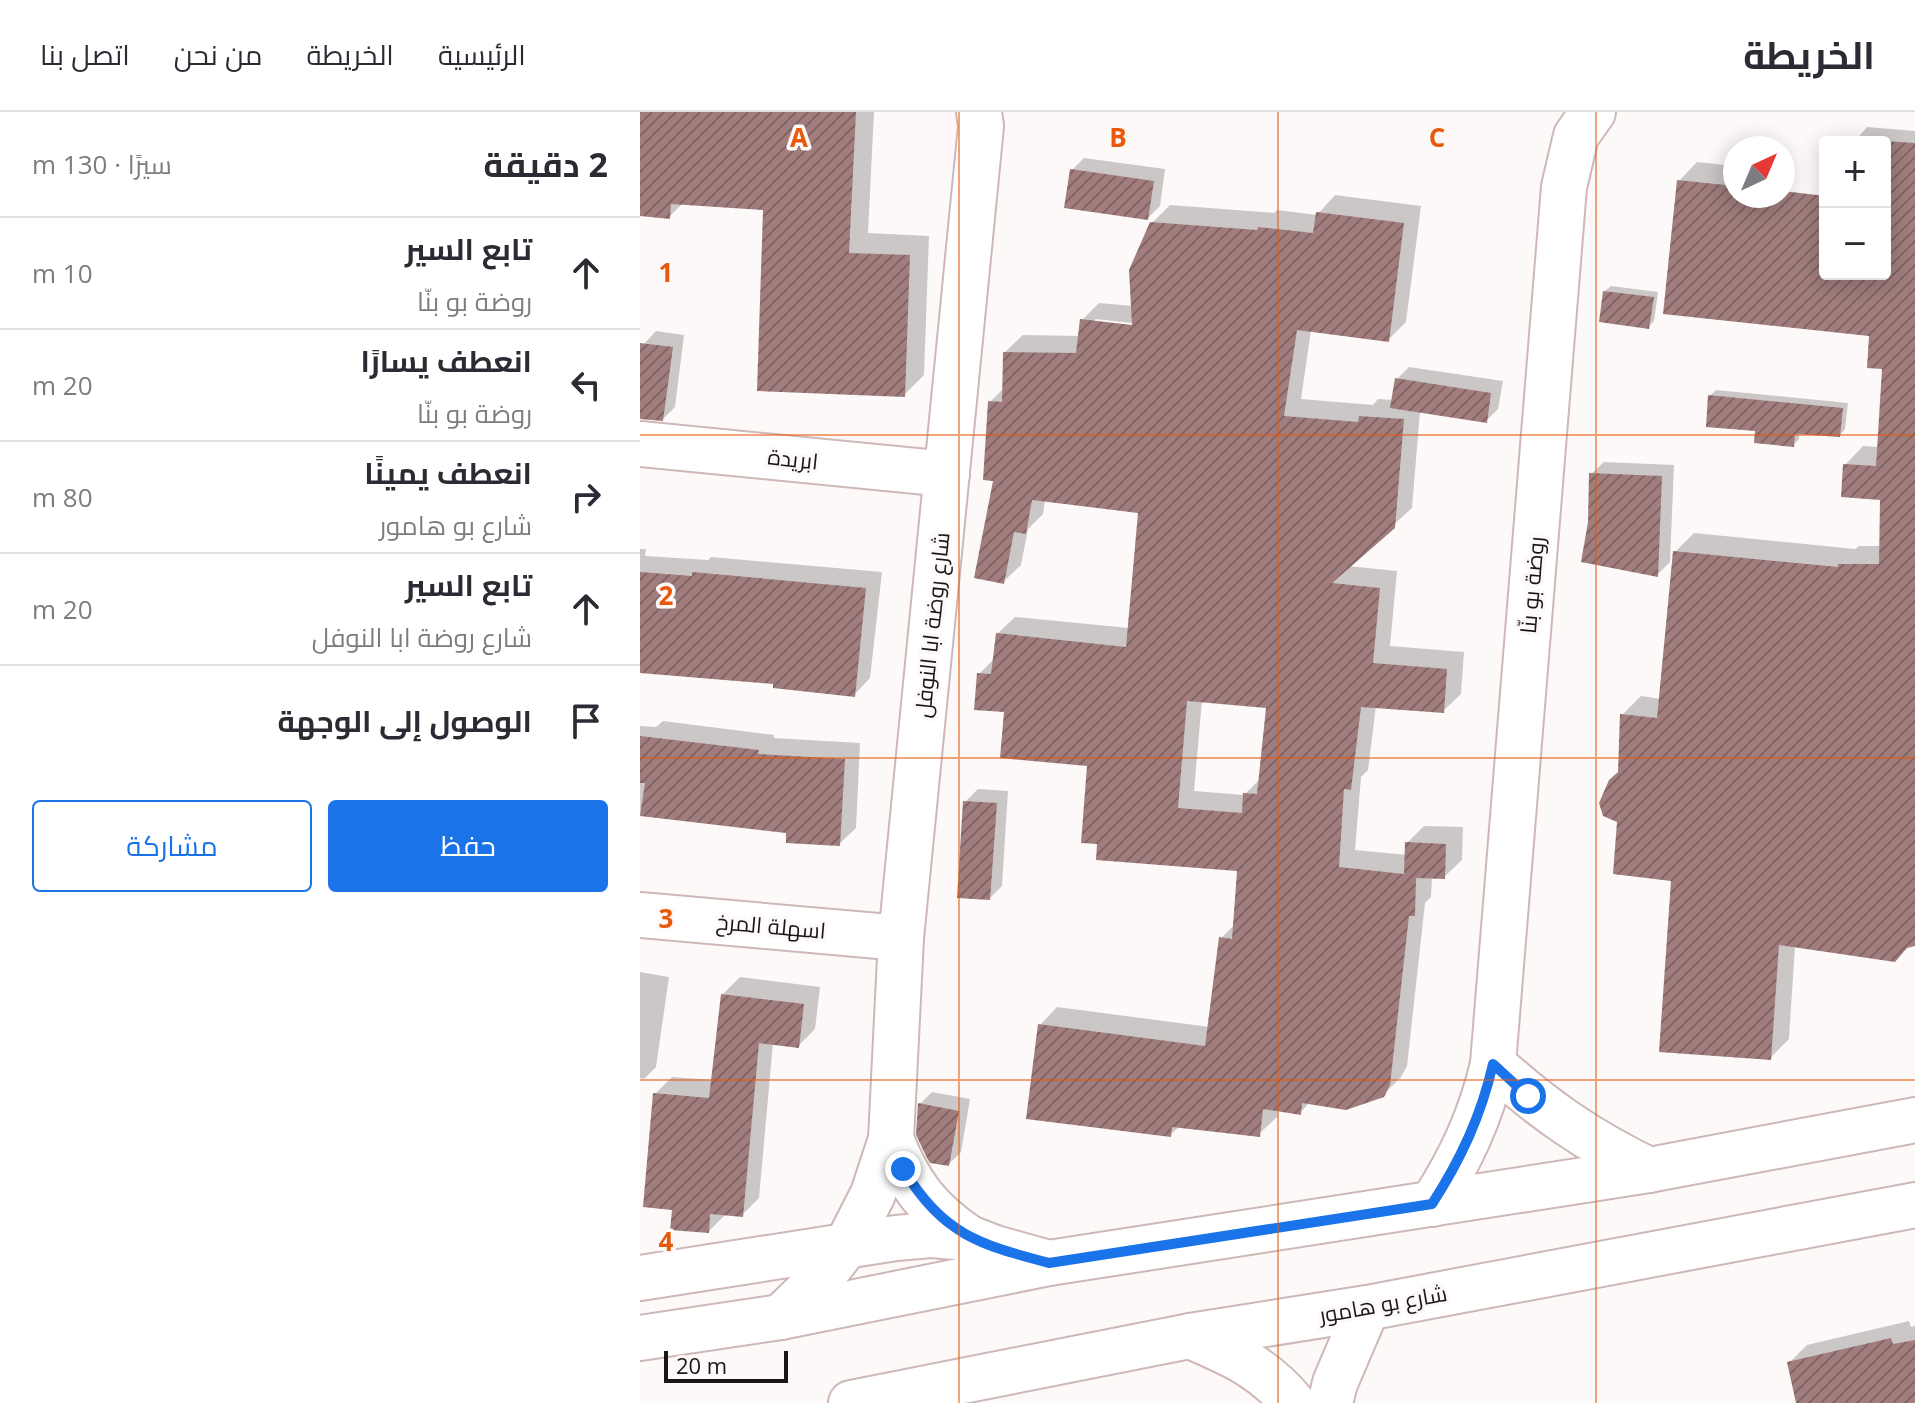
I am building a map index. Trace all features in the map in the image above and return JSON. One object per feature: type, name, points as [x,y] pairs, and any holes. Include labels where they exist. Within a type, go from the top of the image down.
[{"type":"street","name":"شارع روضة ابا النوفل","points":[[781,1317],[822,1277],[847,1245],[873,1194],[891,1139],[901,938],[981,126],[979,112]]},
{"type":"street","name":"روضة بو بنّا","points":[[1432,1204],[1471,1138],[1493,1064],[1564,187],[1576,136],[1593,112]]},
{"type":"street","name":"ابريدة","points":[[640,444],[947,474]]},
{"type":"street","name":"اسهلة المرخ","points":[[640,915],[901,938]]},
{"type":"street","points":[[1493,1064],[1566,1125],[1606,1150],[1649,1170]]},
{"type":"street","points":[[640,1338],[781,1317],[1049,1263],[1649,1170],[1915,1120]]},
{"type":"street","name":"شارع روضة ابا النوفل","points":[[891,1139],[903,1169],[920,1196],[942,1219],[969,1238]]},
{"type":"street","name":"شارع بو هامور","points":[[851,1403],[1190,1336],[1367,1308],[1915,1205]]},
{"type":"street","points":[[640,1278],[931,1235],[969,1238],[1049,1263]]},
{"type":"street","points":[[1330,1403],[1335,1383],[1367,1308]]},
{"type":"street","points":[[1190,1336],[1242,1358],[1276,1383],[1293,1403]]},
{"type":"building","points":[[640,112],[856,112],[849,253],[910,255],[905,397],[757,391],[763,210],[671,204],[670,219],[640,216]]},
{"type":"building","points":[[1891,141],[1915,143],[1915,946],[1907,948],[1895,962],[1779,945],[1771,1060],[1659,1052],[1671,881],[1613,874],[1617,822],[1603,816],[1599,803],[1609,780],[1618,772],[1620,714],[1657,718],[1673,551],[1838,567],[1838,564],[1879,564],[1880,500],[1841,497],[1843,464],[1876,466],[1882,369],[1867,368],[1869,336],[1663,314],[1677,180],[1723,185],[1723,208],[1795,208],[1795,192],[1819,195],[1819,280],[1891,280]]},
{"type":"building","points":[[1070,169],[1154,181],[1148,220],[1064,208]]},
{"type":"building","points":[[1316,212],[1404,223],[1389,342],[1297,330],[1284,416],[1358,422],[1359,416],[1404,419],[1395,528],[1332,583],[1380,588],[1373,663],[1447,669],[1444,713],[1361,707],[1351,790],[1344,789],[1339,867],[1404,874],[1405,842],[1446,844],[1445,879],[1416,878],[1415,916],[1409,916],[1390,1085],[1384,1097],[1346,1110],[1302,1103],[1301,1115],[1263,1109],[1260,1137],[1172,1127],[1171,1137],[1026,1119],[1038,1024],[1205,1046],[1219,937],[1232,939],[1237,871],[1096,860],[1097,844],[1081,843],[1087,766],[1000,758],[1004,712],[974,710],[977,673],[991,674],[996,633],[1126,647],[1138,513],[1032,500],[1026,534],[1014,532],[1004,584],[974,578],[993,481],[983,480],[988,401],[1002,402],[1003,352],[1076,353],[1080,319],[1132,325],[1129,270],[1150,222],[1313,233]],"holes":[[[1187,701],[1266,708],[1257,794],[1243,793],[1242,813],[1178,808]]]},
{"type":"building","points":[[1603,291],[1654,297],[1649,329],[1599,322]]},
{"type":"building","points":[[640,343],[673,347],[663,421],[640,419]]},
{"type":"building","points":[[1395,378],[1491,393],[1487,423],[1390,408]]},
{"type":"building","points":[[1708,395],[1843,408],[1840,437],[1795,434],[1794,447],[1754,443],[1755,431],[1706,427]]},
{"type":"building","points":[[1589,473],[1662,476],[1658,577],[1581,562],[1588,522]]},
{"type":"building","points":[[640,572],[692,576],[692,572],[866,588],[855,697],[773,688],[773,684],[640,673]]},
{"type":"building","points":[[640,736],[759,750],[758,754],[845,759],[840,846],[786,843],[786,833],[640,816],[645,783],[640,783]]},
{"type":"building","points":[[963,801],[997,803],[990,900],[957,898]]},
{"type":"building","points":[[721,994],[804,1004],[799,1048],[759,1043],[743,1217],[710,1214],[709,1233],[670,1230],[672,1210],[643,1207],[653,1093],[709,1098]]},
{"type":"building","points":[[918,1103],[959,1111],[949,1166],[930,1163],[927,1158],[916,1135]]},
{"type":"building","points":[[1891,1338],[1893,1344],[1915,1340],[1915,1403],[1796,1403],[1787,1362]]},
{"type":"route","points":[[903,1169],[920,1196],[942,1219],[969,1238],[1049,1263],[1432,1204],[1471,1138],[1493,1064],[1528,1096]]}]
